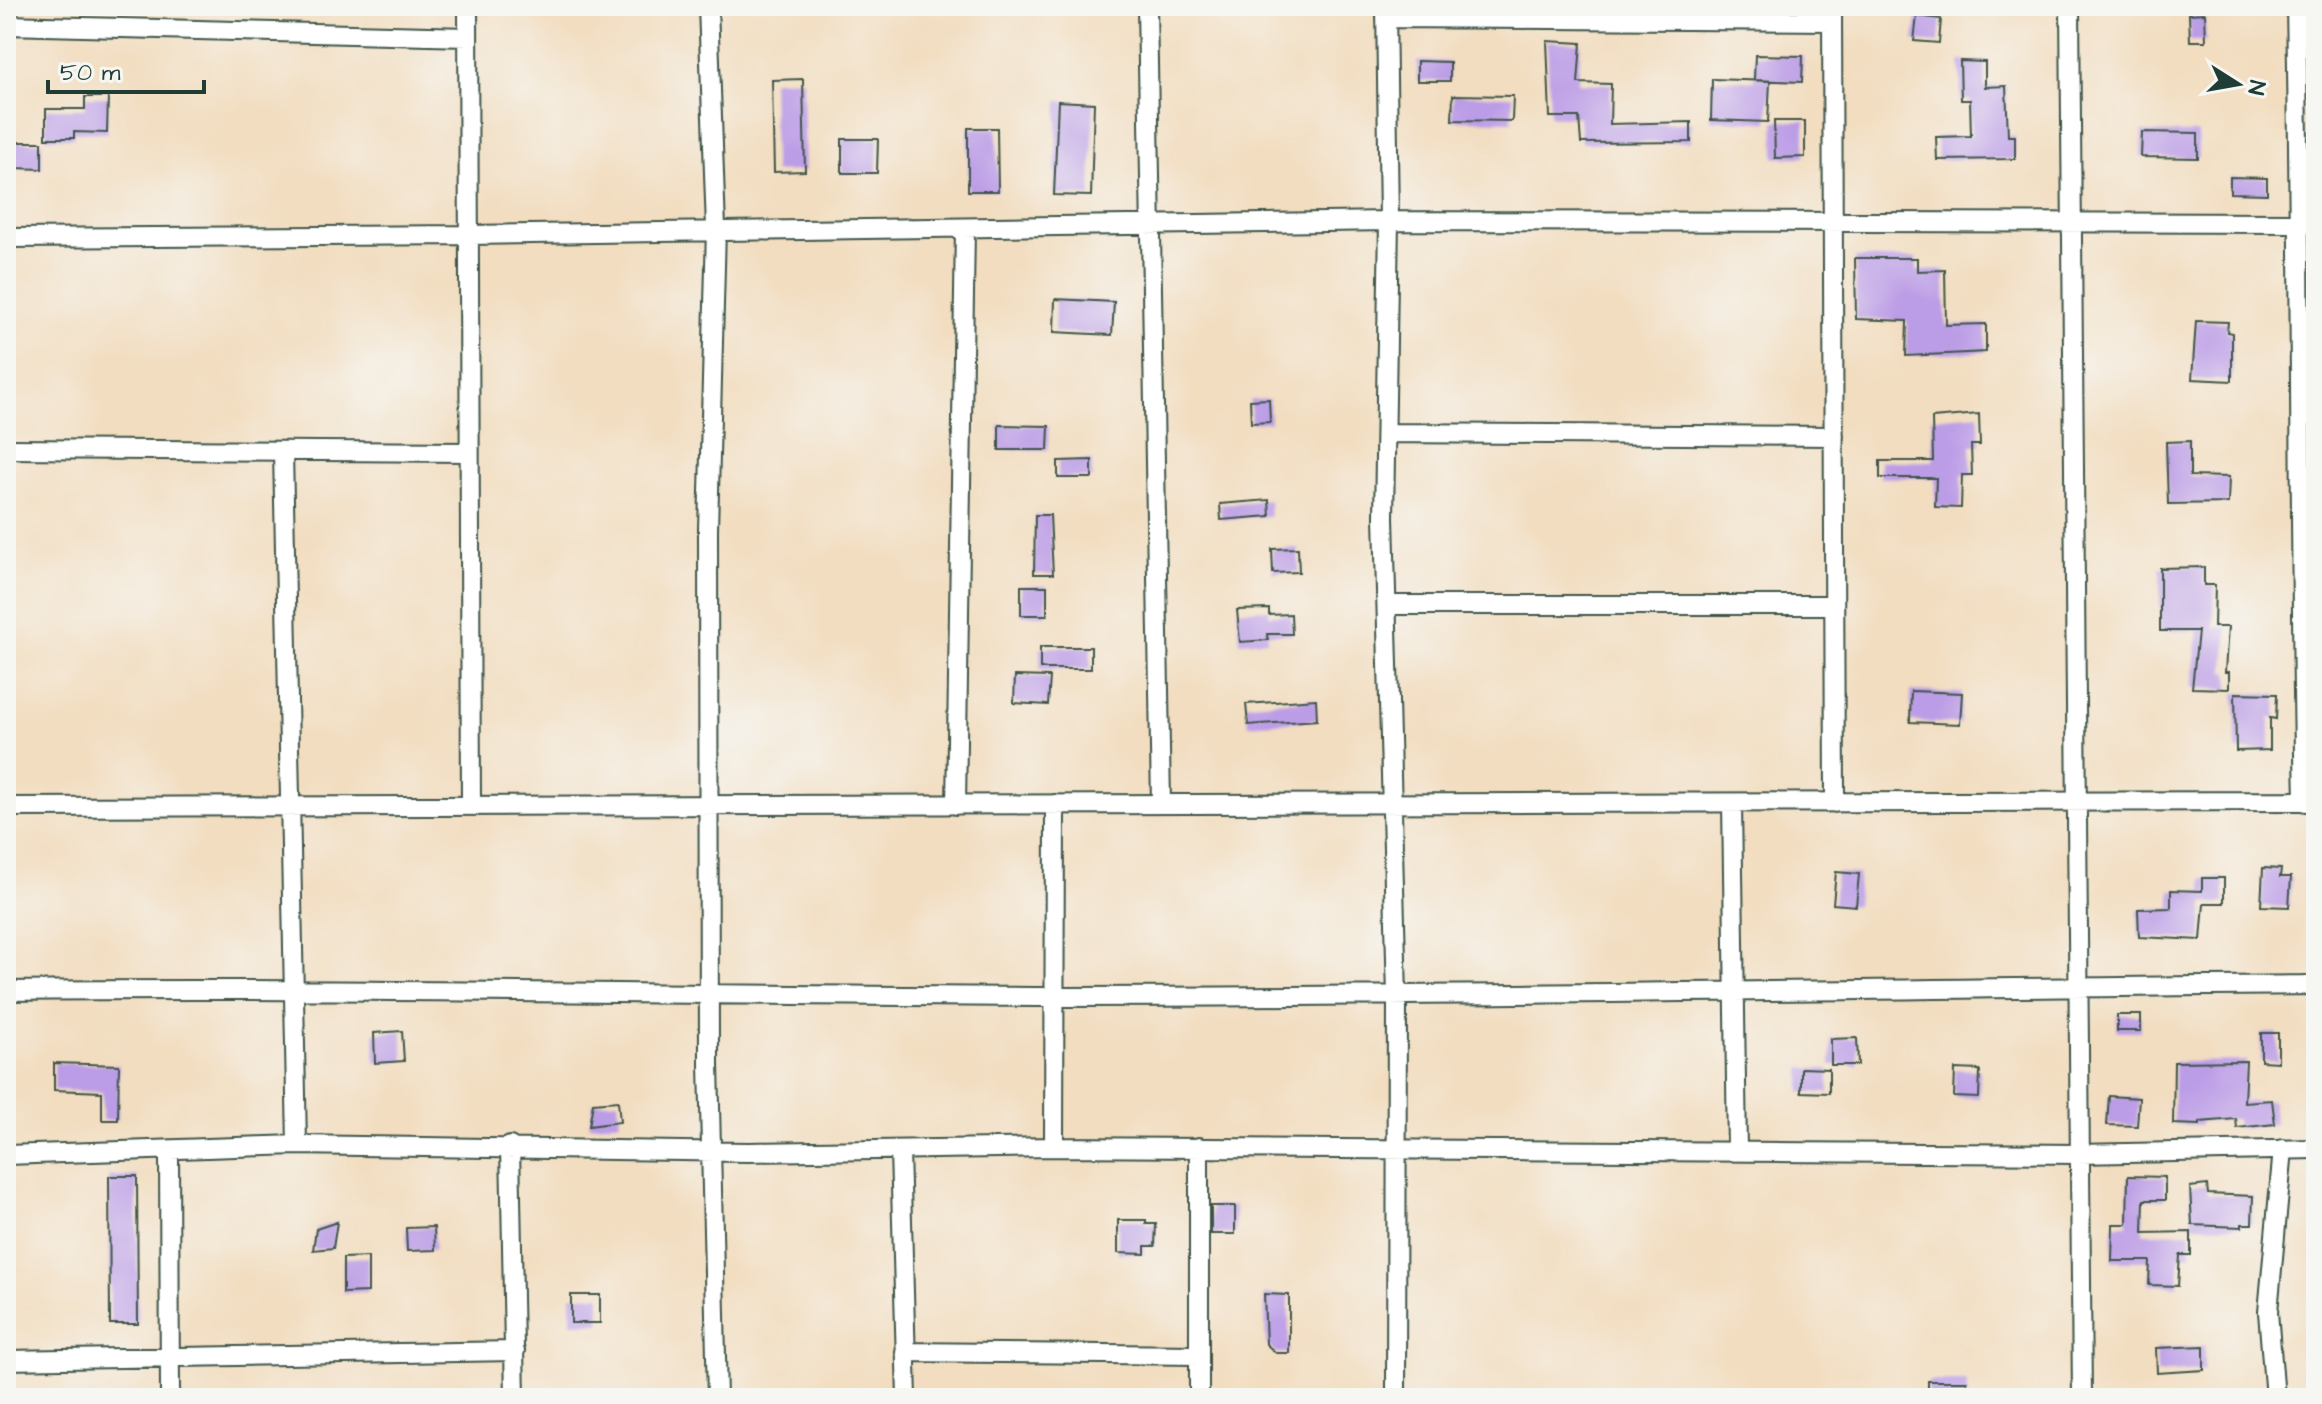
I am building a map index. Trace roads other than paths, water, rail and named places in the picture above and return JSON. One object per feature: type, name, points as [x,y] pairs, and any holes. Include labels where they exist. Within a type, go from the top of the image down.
[{"type":"street","points":[[468,6],[471,806]]},
{"type":"street","points":[[708,6],[716,229],[708,530],[710,995],[717,1398]]},
{"type":"street","points":[[1147,6],[1161,804]]},
{"type":"street","points":[[2070,6],[2076,986],[2082,1398]]},
{"type":"street","points":[[6,807],[2310,802],[2299,541],[2308,222],[2296,6]]},
{"type":"street","points":[[1396,1398],[1397,996],[1389,605],[1384,517],[1389,221],[1386,12],[1832,14],[1835,803]]},
{"type":"street","points":[[6,25],[468,37]]},
{"type":"street","points":[[6,238],[965,229],[1150,223],[1389,221],[2073,221],[2186,225],[2308,222]]},
{"type":"street","points":[[956,805],[965,229]]},
{"type":"street","points":[[1386,433],[1834,436]]},
{"type":"street","points":[[6,449],[469,452]]},
{"type":"street","points":[[283,451],[297,1145]]},
{"type":"street","points":[[1389,605],[1832,605]]},
{"type":"street","points":[[1732,803],[1737,1151]]},
{"type":"street","points":[[1054,1147],[1055,804]]},
{"type":"street","points":[[6,991],[294,988],[1054,997],[2316,985]]},
{"type":"street","points":[[6,1155],[297,1145],[712,1151],[1399,1147],[2078,1154],[2316,1149]]},
{"type":"street","points":[[510,1146],[515,1398]]},
{"type":"street","points":[[1199,1147],[1199,1398]]},
{"type":"street","points":[[2275,1398],[2268,1312],[2283,1149]]},
{"type":"street","points":[[169,1150],[170,1398]]},
{"type":"street","points":[[900,1151],[907,1398]]},
{"type":"street","points":[[6,1360],[169,1360],[515,1351]]},
{"type":"street","points":[[905,1352],[1199,1355]]}]
